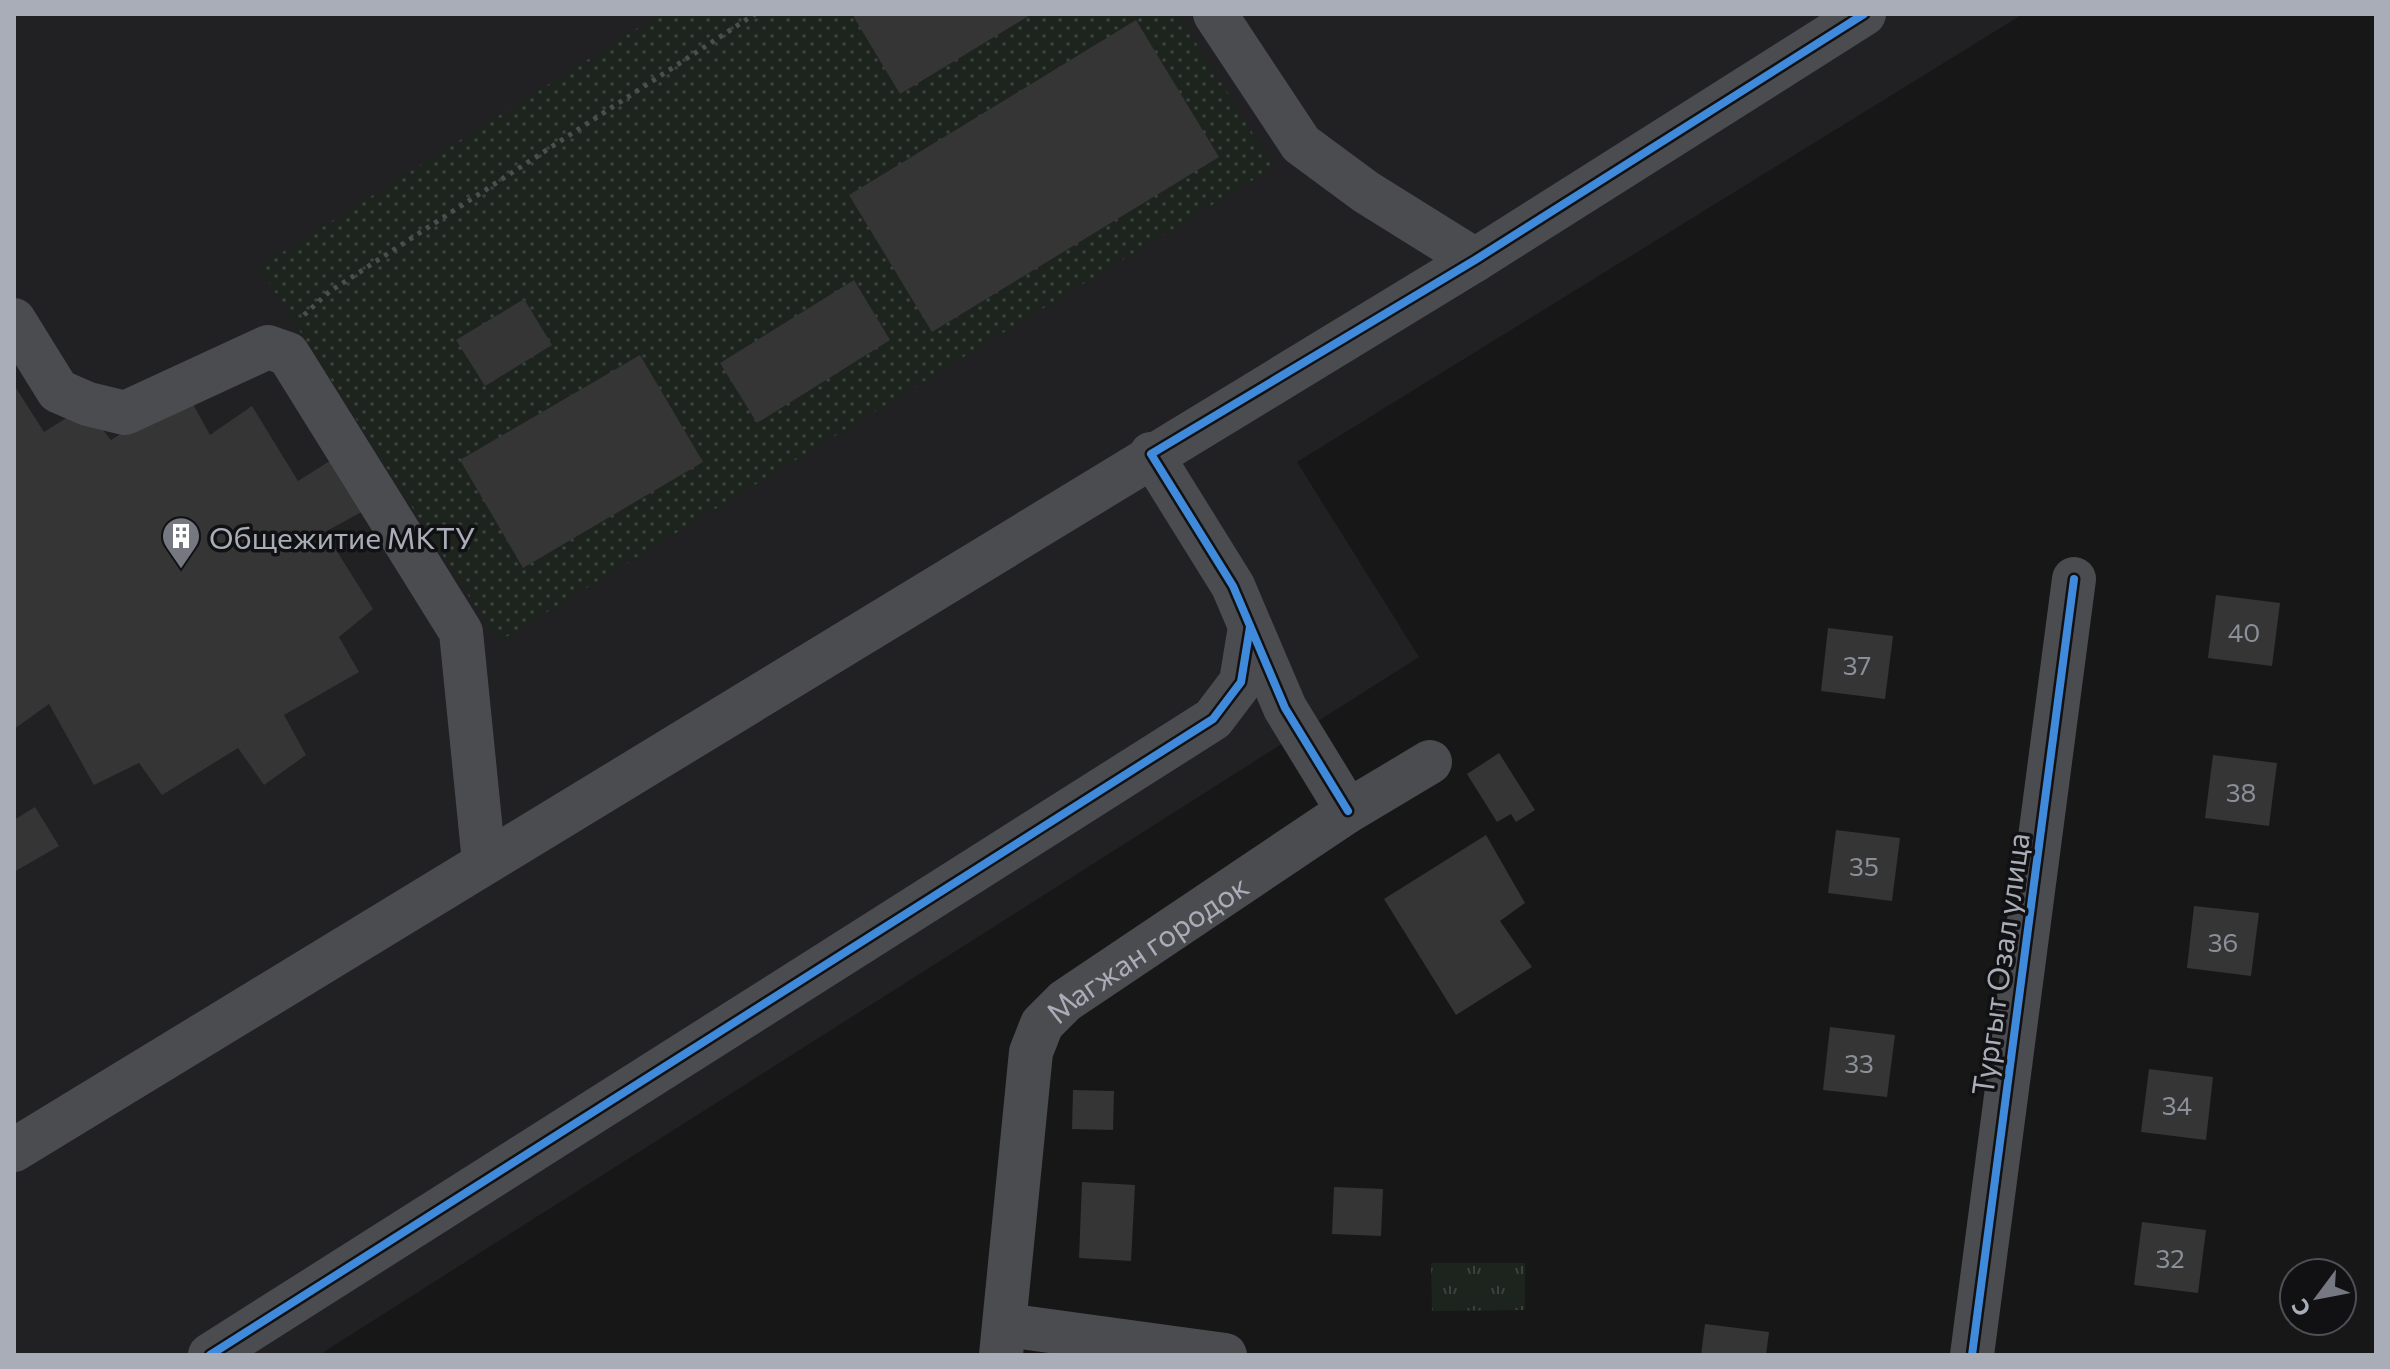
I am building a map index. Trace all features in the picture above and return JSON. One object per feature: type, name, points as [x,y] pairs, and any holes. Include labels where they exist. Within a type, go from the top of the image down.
[{"type":"street","points":[[1215,14],[1301,144],[1366,192],[1475,260]]},
{"type":"street","points":[[14,1150],[1151,454],[1475,260],[1864,14]]},
{"type":"street","points":[[14,320],[58,391],[88,404],[125,413],[268,347],[288,354],[461,632],[484,862]]},
{"type":"street","points":[[1151,454],[1233,586],[1285,708],[1348,811]]},
{"type":"street","name":"Тургыт Озал улица","points":[[1972,1355],[2074,579]]},
{"type":"street","points":[[210,1355],[1213,719],[1241,682],[1250,627]]},
{"type":"street","name":"Магжан городок","points":[[1225,1355],[1003,1340],[1031,1052],[1042,1024],[1065,1001],[1348,811],[1430,762]]},
{"type":"path","points":[[268,347],[329,292],[755,14]]},
{"type":"shaded area","points":[[14,14],[2023,14],[1297,462],[1419,657],[319,1355],[14,1355]]},
{"type":"green space","points":[[660,14],[1178,14],[1274,167],[498,642],[259,267]]},
{"type":"green space","points":[[1431,1263],[1525,1263],[1525,1310],[1432,1311]]},
{"type":"building","points":[[852,14],[1032,14],[900,94]]},
{"type":"building","points":[[1136,20],[1219,157],[932,332],[849,195]]},
{"type":"building","points":[[854,280],[890,340],[757,423],[720,363]]},
{"type":"building","points":[[524,299],[552,345],[485,386],[456,340]]},
{"type":"building","points":[[640,355],[703,462],[523,568],[460,460]]},
{"type":"building","name":"Общежитие МКТУ","points":[[14,385],[44,432],[84,407],[111,440],[187,393],[210,435],[252,406],[298,481],[336,457],[367,509],[325,532],[373,609],[339,637],[359,672],[284,715],[306,755],[264,785],[238,748],[162,795],[139,763],[94,785],[49,704],[14,729]]},
{"type":"building","points":[[2216,595],[2280,603],[2272,666],[2208,658]]},
{"type":"building","points":[[1828,628],[1893,636],[1885,699],[1821,691]]},
{"type":"building","points":[[1499,753],[1535,810],[1516,822],[1511,814],[1497,822],[1467,774]]},
{"type":"building","points":[[2213,755],[2277,763],[2269,826],[2205,818]]},
{"type":"building","points":[[35,807],[59,846],[14,872],[14,820]]},
{"type":"building","points":[[1836,830],[1900,838],[1892,901],[1828,893]]},
{"type":"building","points":[[1486,835],[1525,903],[1500,921],[1532,967],[1456,1015],[1384,899]]},
{"type":"building","points":[[2194,906],[2259,913],[2251,976],[2187,968]]},
{"type":"building","points":[[1830,1027],[1895,1035],[1887,1097],[1823,1090]]},
{"type":"building","points":[[2149,1069],[2213,1077],[2206,1140],[2141,1132]]},
{"type":"building","points":[[1073,1090],[1114,1091],[1113,1130],[1072,1129]]},
{"type":"building","points":[[1082,1182],[1135,1185],[1131,1261],[1079,1258]]},
{"type":"building","points":[[1334,1187],[1383,1189],[1381,1236],[1332,1234]]},
{"type":"building","points":[[2142,1222],[2206,1230],[2198,1293],[2134,1285]]},
{"type":"building","points":[[1705,1324],[1769,1332],[1766,1355],[1701,1355]]},
{"type":"cycle path","points":[[1348,811],[1285,708],[1233,586],[1151,454],[1475,260],[1864,14]]},
{"type":"cycle path","points":[[1972,1355],[2074,579]]},
{"type":"cycle path","points":[[210,1355],[1213,719],[1241,682],[1250,627]]},
{"type":"place","name":"Общежитие МКТУ","points":[[181,570]]}]
